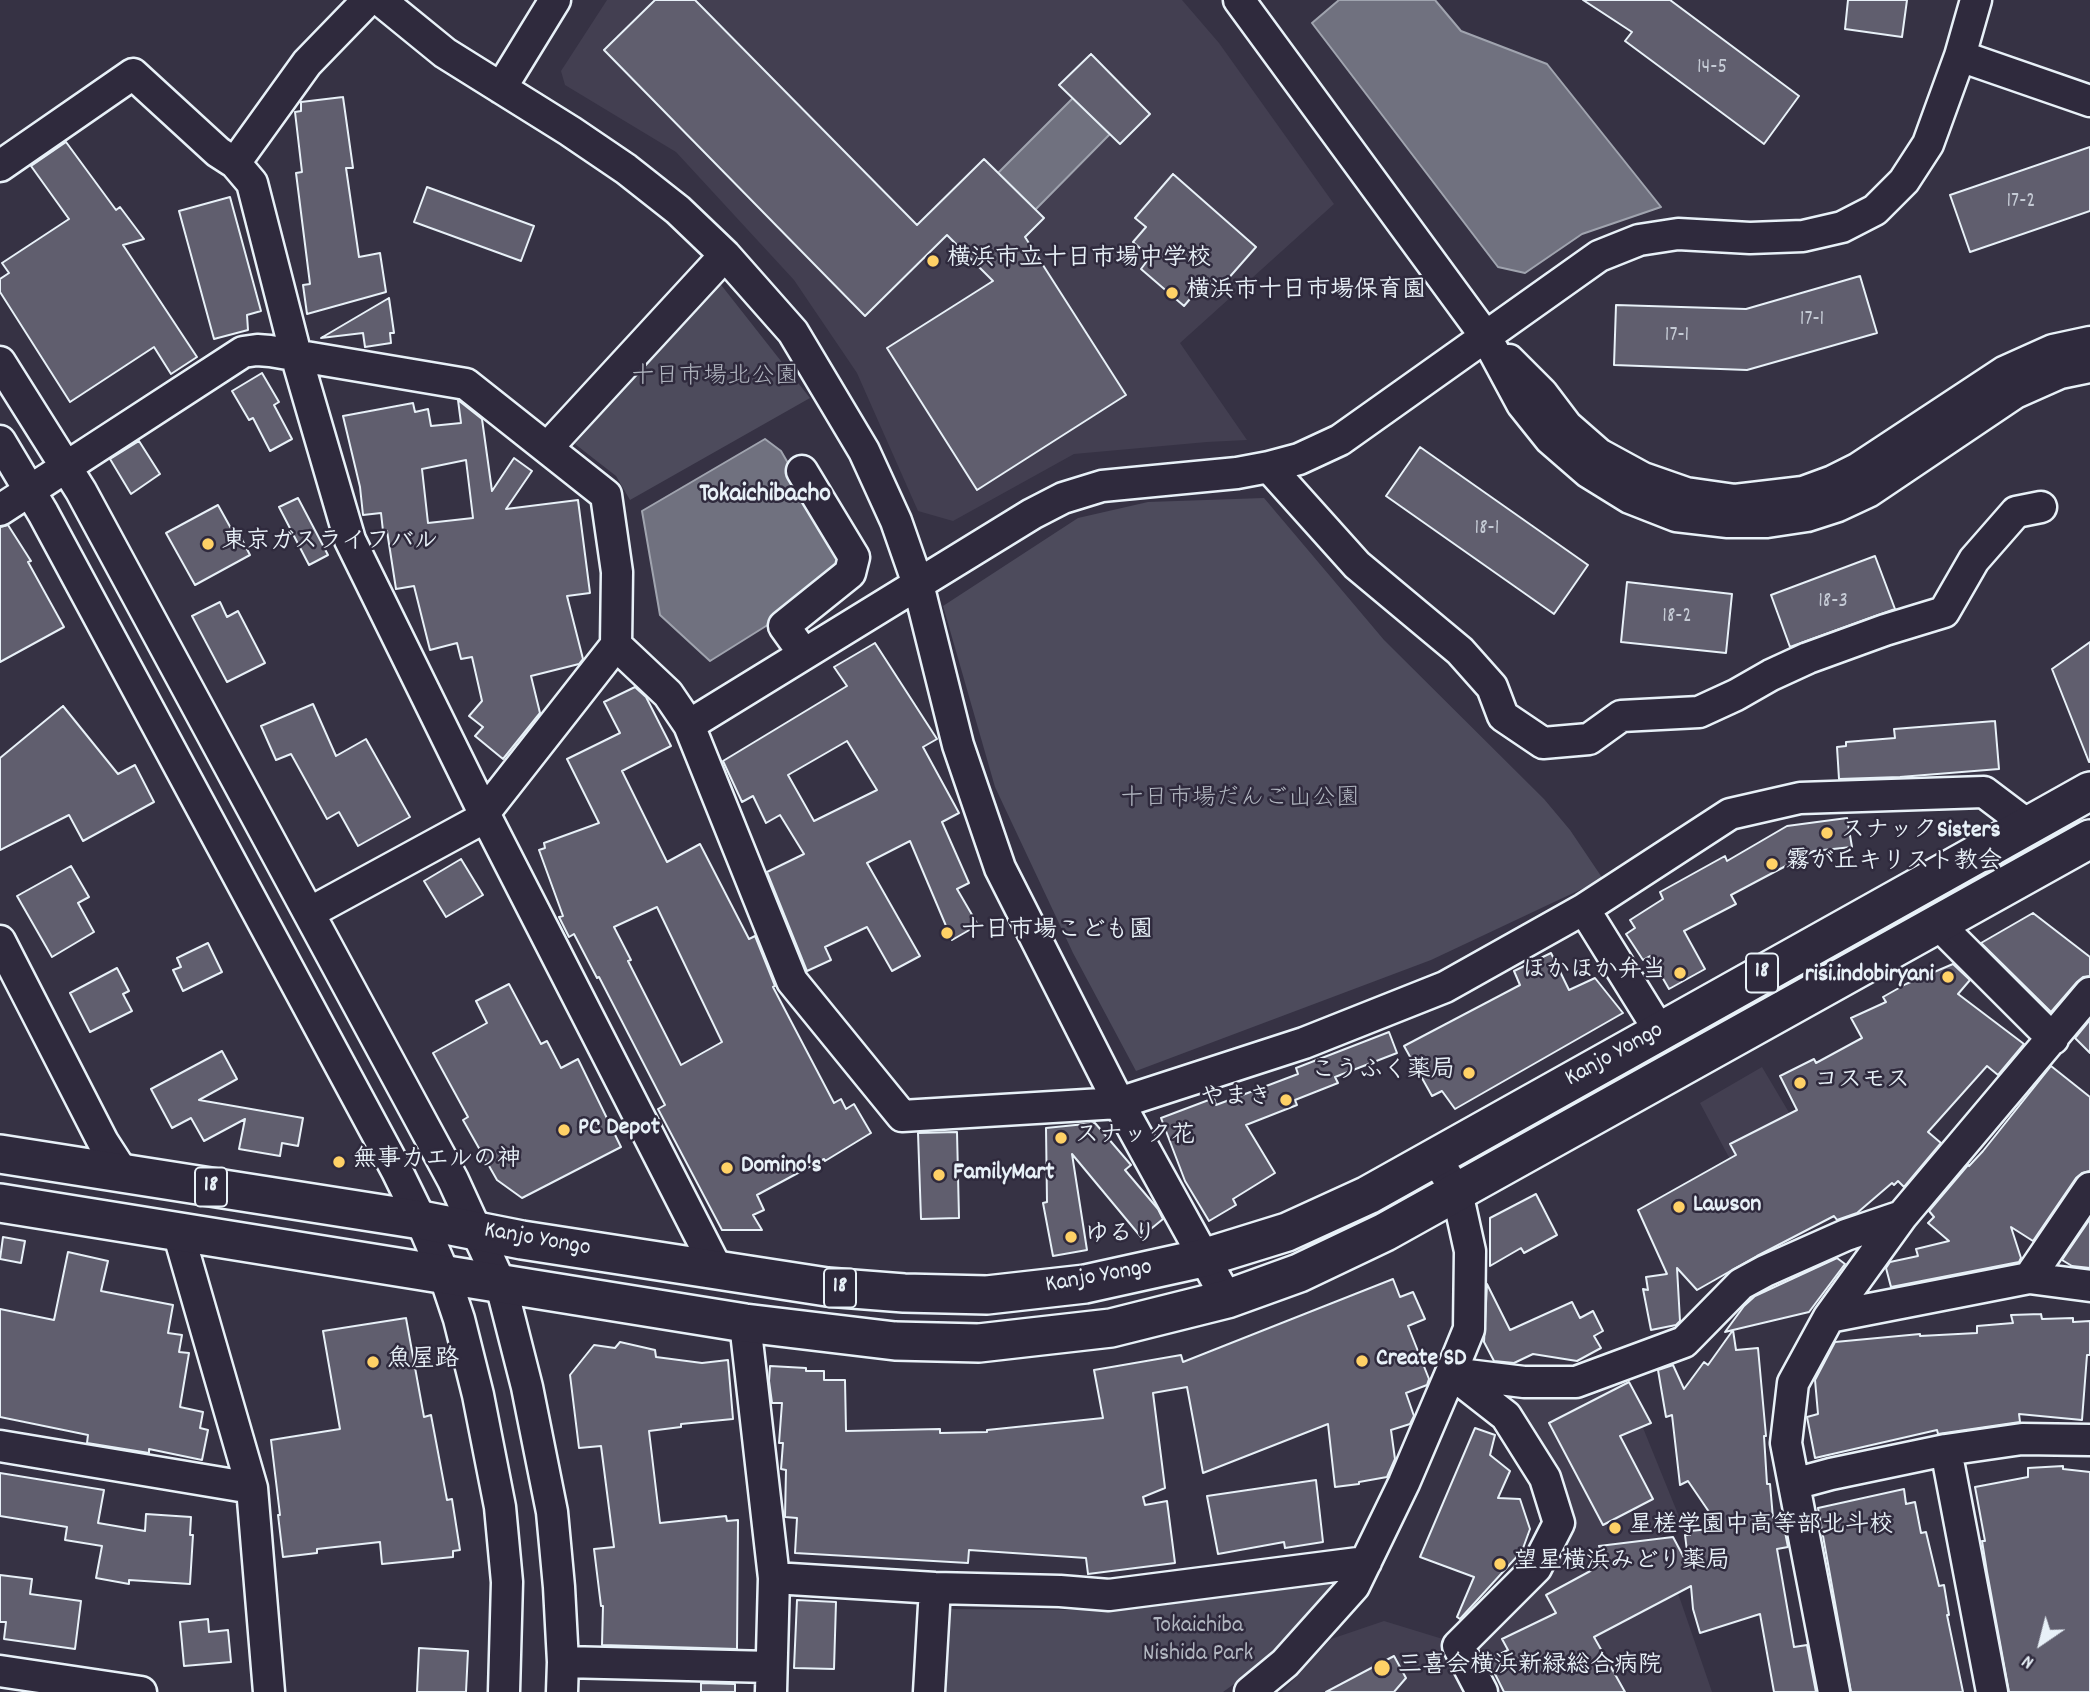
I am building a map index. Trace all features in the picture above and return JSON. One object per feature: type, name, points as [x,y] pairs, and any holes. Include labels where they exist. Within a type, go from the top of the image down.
[{"type":"main road","name":"Kanjo Yongo","points":[[0,1154],[827,1287],[904,1293],[987,1295],[1085,1284],[1203,1258],[1287,1232],[1368,1195],[2090,791]]},
{"type":"main road","name":"Kanjo Yongo","points":[[0,1203],[745,1323],[895,1341],[979,1343],[1111,1328],[1227,1299],[1299,1273],[1385,1232],[2090,839]]},
{"type":"street","points":[[235,163],[307,63],[369,0]]},
{"type":"street","points":[[380,0],[445,53],[570,131],[626,169],[678,210],[724,255],[793,332],[864,451],[896,521],[918,584],[958,745],[1000,867],[1119,1102],[1227,1299]]},
{"type":"street","points":[[501,88],[555,0]]},
{"type":"street","points":[[1239,0],[1486,337],[1522,404],[1550,439],[1588,472],[1630,499],[1676,516],[1728,522],[1767,522],[1807,516],[1868,492],[2015,393],[2060,373],[2090,367]]},
{"type":"street","points":[[688,725],[1032,514],[1063,498],[1102,486],[1237,473],[1269,467],[1299,459],[1340,440],[1599,256],[1639,240],[1678,234],[1750,238],[1803,236],[1842,227],[1875,210],[1904,181],[1928,144],[1961,56],[1976,0]]},
{"type":"street","points":[[1961,56],[2090,101]]},
{"type":"street","points":[[0,166],[133,74],[218,152],[235,163],[252,183],[296,355],[350,540],[484,813],[718,1270]]},
{"type":"street","points":[[547,448],[724,255]]},
{"type":"street","points":[[1486,337],[1542,393],[1567,426],[1598,454],[1643,478],[1686,494],[1735,500],[1803,492],[1833,481],[1857,469],[2004,372],[2053,349],[2090,342]]},
{"type":"street","points":[[0,510],[243,352],[257,350],[466,384],[606,495],[617,572],[616,645],[478,821],[309,913]]},
{"type":"street","points":[[0,362],[66,467],[309,913],[447,1168],[501,1284],[527,1387],[552,1512],[559,1587],[562,1692]]},
{"type":"street","points":[[0,441],[30,491],[397,1171],[444,1274],[459,1319],[478,1395],[500,1507],[507,1582],[504,1692]]},
{"type":"street","points":[[1269,467],[1357,565],[1460,651],[1492,687],[1503,716],[1543,743],[1589,739],[1620,716],[1699,712],[1808,658],[1944,612],[1974,560],[2017,512],[2041,507]]},
{"type":"street","points":[[802,471],[854,558],[850,573],[783,626],[804,654]]},
{"type":"street","points":[[616,645],[668,694],[688,725],[792,981],[902,1116],[1119,1102],[1304,1043],[1445,987],[1584,909],[1730,814],[1800,797],[1984,792],[2029,826]]},
{"type":"street","points":[[1584,909],[1659,1030]]},
{"type":"street","points":[[1938,924],[2053,1039]]},
{"type":"street","points":[[0,941],[103,1142],[123,1173]]},
{"type":"street","points":[[1834,1692],[1786,1443],[1793,1382],[1829,1317],[1902,1216],[2090,993]]},
{"type":"street","points":[[1250,1692],[1285,1663],[1354,1586],[1404,1483],[1469,1329],[1470,1251],[1457,1192],[1435,1157]]},
{"type":"street","points":[[2029,1278],[2090,1188]]},
{"type":"street","points":[[1451,1373],[1524,1382],[1576,1382],[1684,1342],[1741,1284],[1826,1244],[1902,1216]]},
{"type":"street","points":[[178,1232],[252,1488],[269,1692]]},
{"type":"street","points":[[1829,1317],[2029,1278],[2090,1286]]},
{"type":"street","points":[[563,1662],[771,1680],[775,1578],[745,1323]]},
{"type":"street","points":[[1451,1373],[1506,1416],[1545,1478],[1559,1523],[1536,1568],[1458,1646],[1482,1692]]},
{"type":"street","points":[[1794,1484],[1946,1450],[2022,1439],[2090,1440]]},
{"type":"street","points":[[0,1446],[252,1488]]},
{"type":"street","points":[[1946,1450],[1992,1692]]},
{"type":"street","points":[[775,1578],[1109,1595],[1366,1562]]},
{"type":"street","points":[[929,1692],[935,1588]]},
{"type":"street","points":[[0,1671],[141,1692]]},
{"type":"shaded area","name":"横浜市立十日市場中学校","points":[[607,0],[1182,0],[1219,43],[1334,204],[1180,343],[1247,440],[1074,454],[953,521],[918,511],[857,373],[794,280],[676,152],[565,85],[561,71]]},
{"type":"shaded area","points":[[1762,1067],[1816,1158],[1749,1195],[1700,1103]]},
{"type":"shaded area","name":"星槎学園中高等部北斗校","points":[[1624,1381],[1680,1519],[1659,1538],[1712,1692],[1492,1692],[1471,1649],[1557,1554],[1510,1395],[1585,1399]]},
{"type":"shaded area","name":"三喜会横浜新緑総合病院","points":[[1384,1621],[1446,1640],[1471,1692],[1282,1692],[1331,1639]]},
{"type":"green space","name":"十日市場北公園","points":[[718,281],[810,398],[630,500],[616,476],[575,444]]},
{"type":"green space","name":"十日市場だんご山公園","points":[[1264,498],[1384,640],[1544,799],[1570,830],[1603,879],[1431,960],[1136,1071],[1073,953],[995,787],[943,606],[1078,518],[1148,502]]},
{"type":"green space","name":"Tokaichiba Nishida Park","points":[[1345,1580],[1273,1656],[1223,1692],[937,1692],[942,1609],[1072,1610],[1183,1594]]},
{"type":"water","points":[[1339,0],[1435,0],[1461,31],[1547,64],[1661,207],[1582,234],[1525,273],[1498,267],[1312,23]]},
{"type":"water","points":[[1073,98],[1110,134],[1035,210],[998,173]]},
{"type":"water","points":[[765,439],[781,451],[840,553],[842,566],[774,621],[710,661],[660,615],[642,511]]},
{"type":"building","points":[[655,0],[695,0],[917,225],[984,159],[1044,218],[1025,237],[1126,395],[977,490],[887,348],[993,281],[947,235],[865,316],[604,50]]},
{"type":"building","points":[[1583,0],[1670,0],[1799,96],[1764,144],[1625,41],[1632,32]]},
{"type":"building","points":[[1848,0],[1907,0],[1902,37],[1845,29]]},
{"type":"building","points":[[1091,54],[1150,114],[1120,144],[1059,85]]},
{"type":"building","points":[[343,97],[353,168],[346,168],[359,257],[380,253],[386,292],[307,314],[303,285],[310,284],[296,173],[302,172],[295,112],[301,111],[301,102]]},
{"type":"building","points":[[66,142],[116,210],[120,207],[144,239],[123,245],[197,357],[171,374],[154,347],[70,402],[0,292],[0,279],[9,273],[2,263],[69,219],[31,166]]},
{"type":"building","points":[[2090,147],[2090,211],[1970,252],[1950,195]]},
{"type":"building","points":[[1173,174],[1256,247],[1219,289],[1207,279],[1184,306],[1141,269],[1150,257],[1133,242],[1146,227],[1135,218]]},
{"type":"building","points":[[427,187],[534,226],[521,261],[414,222]]},
{"type":"building","points":[[230,197],[261,311],[247,315],[248,330],[214,339],[179,211]]},
{"type":"building","points":[[1860,276],[1877,333],[1747,370],[1614,365],[1616,305],[1746,309]]},
{"type":"building","points":[[389,298],[394,333],[390,333],[391,343],[365,347],[363,333],[321,338]]},
{"type":"building","points":[[262,373],[279,402],[274,405],[292,439],[270,451],[253,418],[249,420],[232,391]]},
{"type":"building","points":[[458,400],[482,419],[492,491],[514,458],[532,471],[506,509],[578,500],[590,593],[567,596],[583,659],[579,664],[531,676],[540,713],[503,759],[475,736],[483,727],[469,716],[482,701],[472,657],[461,659],[457,643],[430,650],[414,586],[396,589],[387,531],[383,531],[381,513],[363,515],[360,487],[343,416],[413,403],[415,412],[428,409],[431,426],[461,423]],"holes":[[[466,460],[473,518],[428,523],[422,469]]]},
{"type":"building","points":[[139,441],[160,474],[131,494],[110,459]]},
{"type":"building","points":[[1420,447],[1588,565],[1554,614],[1386,496]]},
{"type":"building","points":[[298,498],[328,555],[309,565],[279,507]]},
{"type":"building","name":"東京ガスライフバル","points":[[218,505],[233,532],[237,530],[250,555],[195,585],[166,533]]},
{"type":"building","points":[[8,525],[31,561],[28,562],[64,627],[0,662],[0,527]]},
{"type":"building","points":[[1875,556],[1895,609],[1790,647],[1771,595]]},
{"type":"building","points":[[1627,582],[1732,594],[1726,653],[1621,642]]},
{"type":"building","points":[[220,602],[227,617],[238,611],[265,663],[227,682],[192,616]]},
{"type":"building","points":[[2090,642],[2090,762],[2089,762],[2052,669]]},
{"type":"building","points":[[875,643],[937,739],[923,747],[959,813],[942,822],[969,883],[957,889],[978,925],[952,940],[910,841],[867,863],[920,956],[892,971],[867,927],[825,947],[831,960],[807,971],[767,872],[804,854],[780,815],[766,823],[753,796],[742,802],[723,761],[847,686],[834,667]],"holes":[[[847,741],[877,790],[814,821],[788,775]]]},
{"type":"building","points":[[635,687],[646,697],[671,746],[622,771],[667,862],[700,844],[749,939],[755,936],[775,986],[773,987],[834,1103],[841,1099],[846,1109],[854,1104],[871,1133],[825,1161],[824,1159],[757,1195],[764,1210],[753,1215],[762,1230],[722,1230],[658,1109],[665,1105],[599,977],[597,978],[574,934],[569,937],[559,917],[563,916],[539,850],[545,848],[544,843],[599,823],[567,759],[620,733],[604,702]],"holes":[[[657,907],[722,1042],[681,1065],[628,961],[631,960],[614,927]]]},
{"type":"building","points":[[313,704],[336,756],[366,739],[410,817],[358,846],[339,812],[327,819],[291,754],[276,760],[261,726]]},
{"type":"building","points":[[63,706],[118,774],[135,765],[154,802],[83,841],[69,815],[0,850],[0,758]]},
{"type":"building","points":[[1995,721],[1999,769],[1839,779],[1837,747],[1846,746],[1846,742],[1895,738],[1894,729]]},
{"type":"building","points":[[1847,818],[1852,847],[1814,851],[1731,895],[1736,904],[1684,931],[1705,969],[1669,989],[1650,956],[1643,960],[1626,934],[1635,928],[1630,920],[1663,899],[1660,892],[1725,856],[1727,861],[1787,826]]},
{"type":"building","points":[[461,859],[483,895],[446,917],[424,881]]},
{"type":"building","points":[[71,866],[89,897],[78,903],[94,932],[52,957],[17,896]]},
{"type":"building","points":[[2033,913],[2090,957],[2090,976],[2077,982],[2051,1012],[1981,943]]},
{"type":"building","points":[[208,943],[222,972],[183,991],[173,970],[181,967],[177,958]]},
{"type":"building","points":[[1551,953],[1569,990],[1595,978],[1623,1013],[1455,1109],[1442,1091],[1432,1096],[1404,1046],[1520,985],[1514,971]]},
{"type":"building","points":[[1953,964],[1970,980],[1958,994],[2024,1044],[1998,1075],[1987,1066],[1928,1132],[1941,1143],[1904,1187],[1898,1181],[1894,1185],[1892,1183],[1857,1213],[1837,1220],[1834,1216],[1697,1290],[1677,1268],[1680,1321],[1676,1325],[1651,1330],[1643,1289],[1648,1290],[1646,1277],[1667,1274],[1638,1210],[1736,1155],[1730,1144],[1797,1110],[1780,1076],[1814,1059],[1816,1063],[1862,1038],[1851,1018],[1886,1002],[1883,997],[1906,984]]},
{"type":"building","points":[[117,968],[129,991],[123,994],[132,1011],[90,1032],[70,993]]},
{"type":"building","points":[[509,984],[541,1044],[547,1041],[561,1068],[578,1059],[621,1147],[522,1198],[497,1180],[463,1120],[468,1117],[433,1053],[487,1023],[476,1001]]},
{"type":"building","points":[[2090,1020],[2090,1053],[2075,1038]]},
{"type":"building","points":[[1389,1032],[1397,1053],[1335,1077],[1338,1083],[1295,1100],[1297,1105],[1246,1125],[1275,1173],[1233,1199],[1236,1205],[1209,1221],[1185,1181],[1161,1118],[1214,1098],[1216,1105],[1298,1074],[1296,1068]]},
{"type":"building","points":[[222,1051],[237,1079],[199,1100],[303,1118],[298,1146],[282,1143],[280,1156],[239,1149],[245,1119],[204,1141],[191,1118],[172,1128],[151,1089]]},
{"type":"building","points":[[2051,1066],[2090,1097],[2090,1171],[2076,1178],[2033,1241],[2011,1227],[2021,1258],[2019,1262],[1891,1287],[1886,1268],[1890,1262],[1918,1256],[1916,1249],[1949,1241],[1928,1223],[1934,1217],[1929,1211],[1983,1151]]},
{"type":"building","points":[[1095,1123],[1131,1165],[1125,1170],[1158,1209],[1163,1219],[1141,1237],[1072,1154],[1087,1250],[1053,1256],[1043,1203],[1047,1202],[1046,1128]]},
{"type":"building","name":"FamilyMart","points":[[957,1132],[959,1218],[921,1219],[918,1133]]},
{"type":"building","points":[[1536,1194],[1557,1235],[1524,1253],[1521,1248],[1490,1266],[1490,1218]]},
{"type":"building","points":[[2090,1219],[2090,1268],[2072,1266],[2062,1260]]},
{"type":"building","points":[[3,1237],[25,1241],[21,1263],[0,1259]]},
{"type":"building","points":[[68,1252],[108,1261],[101,1291],[173,1305],[168,1333],[182,1335],[179,1352],[189,1353],[180,1407],[203,1412],[200,1428],[208,1430],[202,1460],[149,1449],[149,1453],[87,1443],[88,1435],[0,1417],[0,1309],[54,1320]]},
{"type":"building","points":[[1837,1258],[1845,1264],[1809,1312],[1725,1332],[1755,1296]]},
{"type":"building","points":[[1393,1279],[1400,1297],[1413,1292],[1425,1319],[1408,1326],[1429,1379],[1427,1385],[1406,1393],[1414,1416],[1410,1424],[1391,1430],[1395,1459],[1387,1477],[1335,1487],[1328,1424],[1203,1473],[1187,1387],[1153,1393],[1165,1488],[1143,1497],[1145,1505],[1167,1501],[1175,1563],[1088,1574],[1086,1558],[969,1550],[968,1563],[795,1553],[797,1518],[785,1517],[786,1470],[781,1469],[783,1443],[779,1443],[782,1403],[772,1403],[770,1366],[824,1371],[824,1380],[845,1380],[846,1431],[940,1429],[940,1433],[987,1432],[1103,1418],[1094,1370],[1181,1355],[1183,1362]]},
{"type":"building","points":[[1487,1284],[1510,1330],[1572,1302],[1580,1318],[1593,1311],[1603,1331],[1594,1336],[1601,1348],[1577,1361],[1533,1354],[1514,1363],[1494,1361],[1484,1342]]},
{"type":"building","points":[[2041,1314],[2042,1319],[2073,1318],[2073,1322],[2090,1321],[2090,1355],[2087,1355],[2082,1420],[2019,1414],[2020,1422],[1938,1434],[1937,1430],[1815,1458],[1807,1417],[1818,1414],[1815,1380],[1835,1342],[1920,1334],[1977,1333],[1977,1326],[2013,1323],[2011,1315]]},
{"type":"building","points":[[406,1318],[424,1417],[431,1415],[447,1500],[452,1499],[460,1550],[453,1551],[453,1557],[382,1564],[380,1542],[317,1549],[317,1553],[283,1557],[271,1440],[340,1429],[323,1331]]},
{"type":"building","points":[[1733,1330],[1736,1350],[1758,1348],[1766,1436],[1767,1484],[1770,1484],[1773,1518],[1782,1517],[1788,1547],[1777,1549],[1794,1647],[1807,1645],[1816,1692],[1774,1692],[1760,1614],[1700,1633],[1693,1609],[1691,1586],[1594,1637],[1625,1692],[1504,1692],[1488,1660],[1508,1650],[1502,1639],[1556,1613],[1546,1595],[1607,1562],[1599,1546],[1673,1537],[1689,1567],[1685,1535],[1690,1535],[1690,1531],[1720,1528],[1688,1481],[1680,1485],[1672,1415],[1666,1417],[1658,1370],[1673,1365],[1684,1389],[1704,1362],[1708,1365]]},
{"type":"building","points":[[620,1342],[655,1350],[656,1357],[702,1363],[728,1360],[733,1419],[681,1424],[681,1427],[649,1431],[660,1523],[726,1516],[727,1521],[738,1520],[737,1649],[602,1645],[603,1606],[594,1549],[614,1547],[601,1446],[579,1448],[570,1375],[594,1345],[615,1348]]},
{"type":"building","points":[[1629,1382],[1651,1423],[1620,1436],[1653,1499],[1603,1525],[1549,1423]]},
{"type":"building","points":[[1475,1428],[1495,1435],[1490,1455],[1510,1471],[1498,1498],[1520,1499],[1530,1529],[1522,1551],[1460,1619],[1457,1617],[1474,1577],[1420,1557]]},
{"type":"building","points":[[2063,1466],[2063,1469],[2090,1472],[2090,1692],[2009,1692],[1975,1487],[2028,1477],[2028,1468]]},
{"type":"building","points":[[0,1473],[104,1490],[98,1523],[145,1531],[146,1514],[191,1517],[190,1535],[193,1535],[190,1584],[129,1580],[129,1584],[96,1578],[102,1546],[65,1540],[67,1527],[0,1516]]},
{"type":"building","points":[[1316,1480],[1323,1542],[1285,1548],[1284,1542],[1218,1554],[1207,1496]]},
{"type":"building","points":[[1904,1489],[1906,1504],[1915,1502],[1921,1533],[1926,1532],[1939,1586],[1944,1585],[1947,1615],[1963,1692],[1851,1692],[1818,1508]]},
{"type":"building","points":[[0,1575],[32,1579],[30,1594],[81,1601],[75,1649],[4,1639],[6,1622],[0,1622]]},
{"type":"building","points":[[797,1600],[836,1602],[834,1669],[794,1668]]},
{"type":"building","points":[[208,1619],[209,1632],[228,1630],[231,1662],[184,1666],[180,1622]]},
{"type":"building","points":[[419,1648],[468,1651],[466,1692],[417,1692]]},
{"type":"building","points":[[1394,1656],[1406,1678],[1394,1692],[1326,1692]]},
{"type":"building","points":[[701,1683],[735,1684],[735,1692],[701,1692]]},
{"type":"place","name":"横浜市立十日市場中学校","points":[[933,261]]},
{"type":"place","name":"横浜市十日市場保育園","points":[[1172,293]]},
{"type":"place","name":"東京ガスライフバル","points":[[208,544]]},
{"type":"place","name":"スナックSisters","points":[[1827,833]]},
{"type":"place","name":"霧が丘キリスト教会","points":[[1772,864]]},
{"type":"place","name":"十日市場こども園","points":[[947,933]]},
{"type":"place","name":"ほかほか弁当","points":[[1680,973]]},
{"type":"place","name":"risi.indobiryani","points":[[1948,977]]},
{"type":"place","name":"こうふく薬局","points":[[1469,1073]]},
{"type":"place","name":"コスモス","points":[[1800,1083]]},
{"type":"place","name":"やまき","points":[[1286,1100]]},
{"type":"place","name":"PC Depot","points":[[564,1130]]},
{"type":"place","name":"スナック花","points":[[1061,1138]]},
{"type":"place","name":"無事カエルの神","points":[[339,1162]]},
{"type":"place","name":"Domino's","points":[[727,1168]]},
{"type":"place","name":"FamilyMart","points":[[939,1175]]},
{"type":"place","name":"Lawson","points":[[1679,1207]]},
{"type":"place","name":"ゆるり","points":[[1071,1237]]},
{"type":"place","name":"Create SD","points":[[1362,1361]]},
{"type":"place","name":"魚屋路","points":[[373,1362]]},
{"type":"place","name":"星槎学園中高等部北斗校","points":[[1615,1528]]},
{"type":"place","name":"望星横浜みどり薬局","points":[[1500,1564]]},
{"type":"place","name":"三喜会横浜新緑総合病院","points":[[1382,1668]]},
{"type":"district","name":"Tokaichibacho","points":[[765,496]]}]
